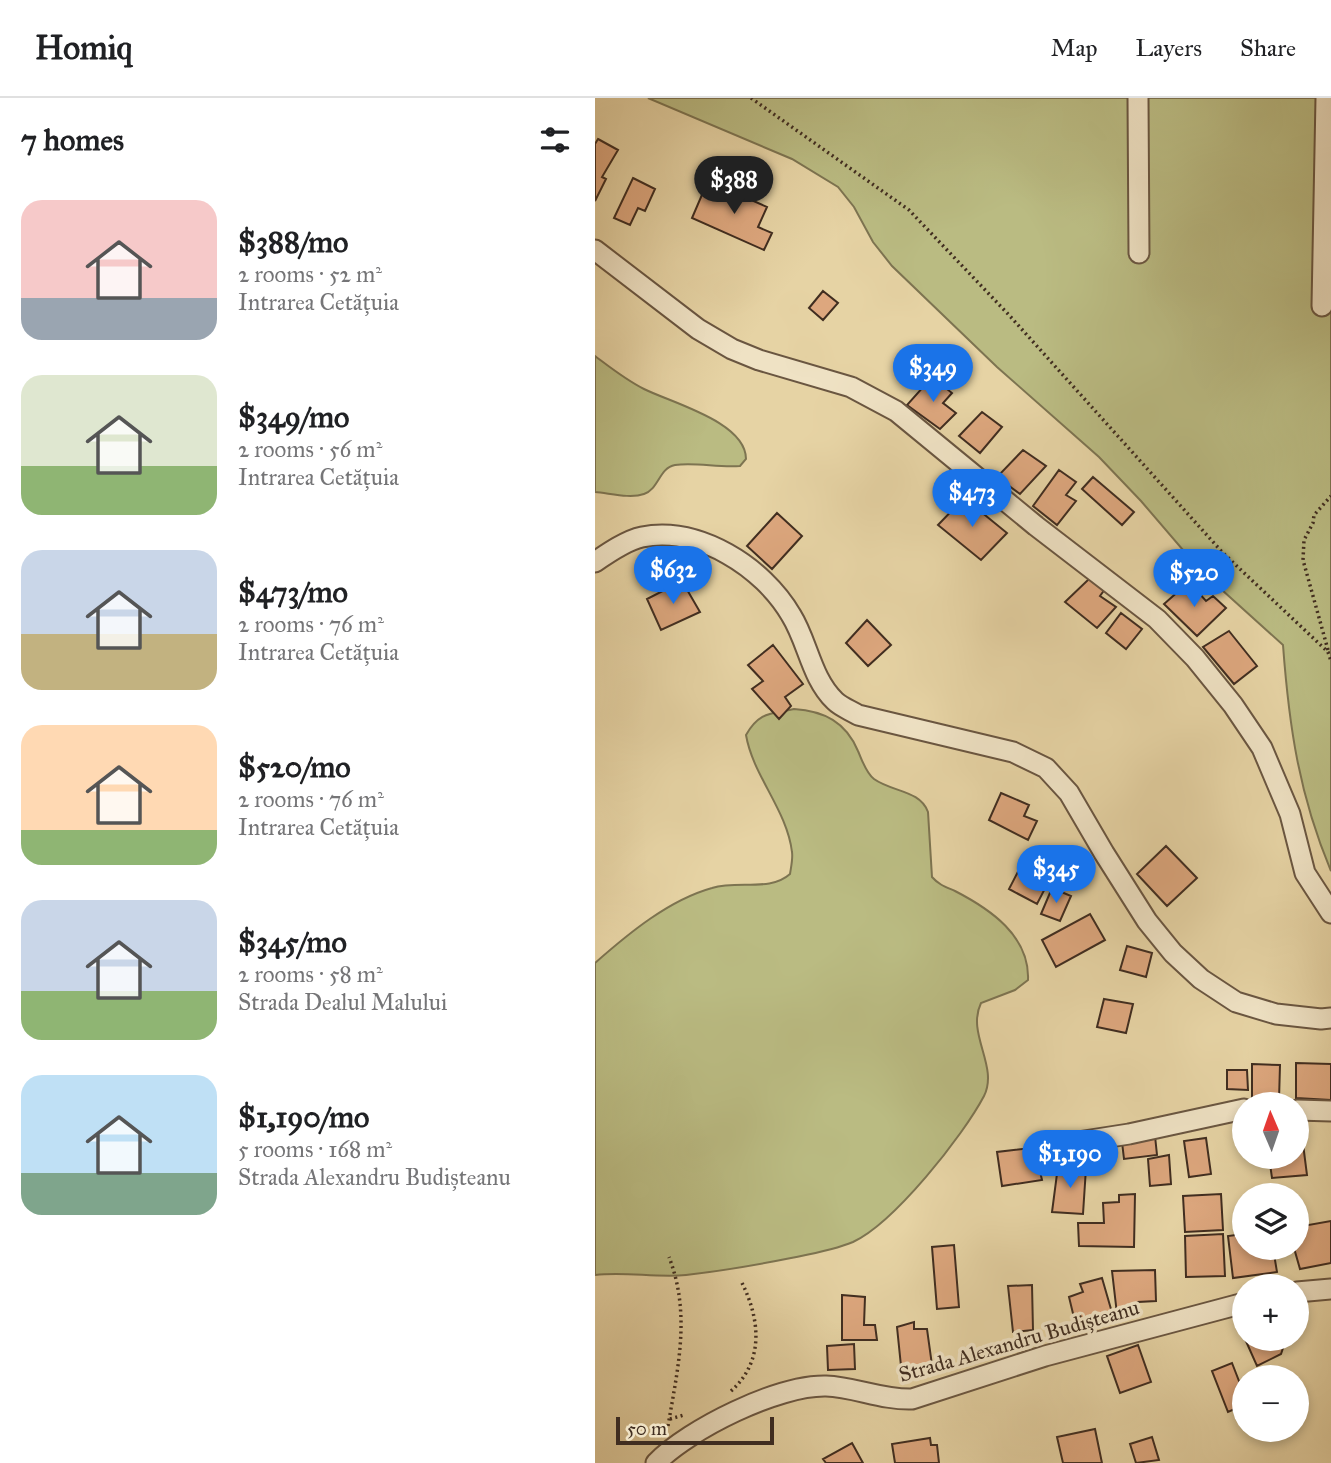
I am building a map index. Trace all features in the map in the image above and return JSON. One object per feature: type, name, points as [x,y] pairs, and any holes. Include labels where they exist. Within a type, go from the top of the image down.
[{"type":"street","points":[[1137,98],[1139,253]]},
{"type":"street","points":[[1322,306],[1326,98]]},
{"type":"street","points":[[595,250],[698,329],[732,349],[759,360],[851,387],[896,411],[1036,526],[1157,619],[1195,658],[1233,705],[1262,748],[1290,814],[1305,873],[1331,913]]},
{"type":"street","points":[[595,562],[640,537],[663,535],[684,536],[737,560],[775,590],[793,617],[823,686],[836,702],[858,715],[1013,752],[1047,768],[1069,793],[1147,921],[1173,953],[1201,979],[1236,1002],[1276,1013],[1328,1021]]},
{"type":"street","points":[[1309,1110],[1331,1111]]},
{"type":"street","points":[[1065,1144],[1129,1134],[1232,1112]]},
{"type":"street","points":[[1309,1290],[1331,1289]]},
{"type":"street","name":"Strada Alexandru Budișteanu","points":[[660,1459],[691,1434],[779,1393],[803,1387],[827,1386],[893,1400],[912,1399],[1045,1356],[1232,1306]]},
{"type":"path","points":[[751,98],[909,210],[1009,315],[1223,553],[1328,652]]},
{"type":"path","points":[[1331,496],[1314,514],[1313,523],[1304,540],[1303,560],[1331,661]]},
{"type":"path","points":[[660,1459],[670,1419],[680,1353],[682,1301],[678,1280],[669,1258]]},
{"type":"path","points":[[727,1394],[750,1367],[757,1348],[757,1328],[749,1295],[741,1281]]},
{"type":"path","points":[[670,1419],[691,1412]]},
{"type":"green space","points":[[648,98],[1331,98],[1331,871],[1311,815],[1297,760],[1283,645],[1201,571],[1099,457],[997,367],[892,266],[873,242],[854,207],[838,187],[792,159]]},
{"type":"green space","points":[[595,356],[637,385],[721,424],[734,434],[743,446],[746,459],[740,466],[675,465],[666,470],[653,488],[644,494],[626,496],[595,492]]},
{"type":"green space","points":[[794,709],[815,712],[840,725],[853,741],[871,776],[919,799],[928,812],[932,877],[981,906],[1005,926],[1022,950],[1027,964],[1028,980],[1015,990],[981,1003],[977,1026],[988,1073],[984,1096],[926,1177],[870,1232],[853,1242],[830,1250],[725,1270],[675,1276],[595,1275],[595,963],[636,929],[665,909],[696,893],[722,886],[773,883],[790,874],[792,855],[789,837],[755,765],[746,735],[761,718]]},
{"type":"building","points":[[598,139],[618,150],[602,177],[606,179],[595,201],[595,144]]},
{"type":"building","points":[[633,178],[655,189],[645,211],[638,208],[630,225],[614,218]]},
{"type":"building","points":[[722,187],[767,207],[758,227],[772,233],[764,250],[692,218],[704,190],[719,196]]},
{"type":"building","points":[[823,291],[838,303],[823,320],[809,308]]},
{"type":"building","points":[[932,377],[952,393],[943,403],[956,413],[940,429],[907,405]]},
{"type":"building","points":[[982,412],[1002,427],[980,453],[959,436]]},
{"type":"building","points":[[1023,450],[1046,466],[1020,494],[997,477]]},
{"type":"building","points":[[1059,470],[1076,482],[1066,495],[1076,501],[1057,525],[1033,506]]},
{"type":"building","points":[[1093,477],[1134,512],[1122,525],[1082,489]]},
{"type":"building","points":[[964,498],[1007,533],[981,560],[938,525]]},
{"type":"building","points":[[777,513],[802,536],[772,569],[747,546]]},
{"type":"building","points":[[1090,578],[1105,589],[1100,596],[1116,607],[1097,628],[1065,602]]},
{"type":"building","points":[[682,581],[700,612],[661,630],[647,599]]},
{"type":"building","points":[[1189,582],[1206,601],[1213,596],[1226,608],[1197,636],[1164,604]]},
{"type":"building","points":[[1121,613],[1142,629],[1126,649],[1106,633]]},
{"type":"building","points":[[867,620],[891,645],[868,666],[846,643]]},
{"type":"building","points":[[1229,631],[1257,666],[1234,684],[1203,647]]},
{"type":"building","points":[[773,645],[803,684],[785,697],[791,706],[779,719],[752,689],[763,681],[748,665]]},
{"type":"building","points":[[1001,793],[1029,805],[1024,816],[1037,821],[1028,840],[989,820]]},
{"type":"building","points":[[1166,846],[1197,878],[1167,906],[1137,874]]},
{"type":"building","points":[[1024,860],[1052,875],[1037,904],[1009,889]]},
{"type":"building","points":[[1052,888],[1071,896],[1060,921],[1041,914]]},
{"type":"building","points":[[1090,914],[1105,940],[1056,967],[1042,940]]},
{"type":"building","points":[[1127,946],[1152,953],[1146,977],[1120,970]]},
{"type":"building","points":[[1104,999],[1133,1004],[1126,1033],[1097,1027]]},
{"type":"building","points":[[1296,1063],[1331,1064],[1331,1100],[1309,1099],[1309,1092],[1296,1092]]},
{"type":"building","points":[[1252,1064],[1280,1065],[1279,1092],[1252,1092]]},
{"type":"building","points":[[1227,1070],[1247,1070],[1248,1090],[1227,1089]]},
{"type":"building","points":[[1155,1136],[1157,1155],[1124,1159],[1122,1142]]},
{"type":"building","points":[[1206,1138],[1211,1174],[1189,1177],[1184,1141]]},
{"type":"building","points":[[1049,1146],[1052,1164],[1039,1167],[1042,1180],[1002,1186],[997,1152]]},
{"type":"building","points":[[1169,1155],[1171,1184],[1150,1186],[1148,1159]]},
{"type":"building","points":[[1058,1166],[1086,1168],[1083,1214],[1052,1212]]},
{"type":"building","points":[[1271,1169],[1306,1169],[1307,1175],[1272,1178]]},
{"type":"building","points":[[1135,1194],[1134,1247],[1079,1246],[1078,1223],[1104,1223],[1103,1203],[1119,1202],[1119,1195]]},
{"type":"building","points":[[1221,1194],[1223,1230],[1185,1232],[1183,1196]]},
{"type":"building","points":[[1331,1221],[1331,1263],[1300,1269],[1297,1260],[1309,1260],[1309,1225]]},
{"type":"building","points":[[1223,1234],[1225,1276],[1186,1277],[1185,1236]]},
{"type":"building","points":[[1228,1236],[1232,1236],[1232,1260],[1275,1260],[1277,1272],[1233,1274]]},
{"type":"building","points":[[954,1245],[959,1307],[937,1309],[932,1247]]},
{"type":"building","points":[[1155,1270],[1156,1301],[1138,1302],[1138,1312],[1117,1314],[1112,1271]]},
{"type":"building","points":[[1102,1278],[1113,1316],[1076,1326],[1069,1297],[1083,1292],[1080,1284]]},
{"type":"building","points":[[1032,1285],[1033,1330],[1013,1332],[1008,1286]]},
{"type":"building","points":[[842,1295],[865,1297],[864,1325],[875,1325],[877,1340],[842,1340]]},
{"type":"building","points":[[914,1322],[914,1329],[927,1329],[932,1365],[901,1366],[897,1327]]},
{"type":"building","points":[[854,1344],[855,1369],[828,1370],[827,1346]]},
{"type":"building","points":[[1138,1345],[1151,1382],[1120,1393],[1107,1356]]},
{"type":"building","points":[[1250,1351],[1282,1351],[1281,1354],[1257,1365]]},
{"type":"building","points":[[1232,1363],[1232,1410],[1228,1412],[1212,1371]]},
{"type":"building","points":[[1095,1429],[1102,1463],[1063,1463],[1057,1437]]},
{"type":"building","points":[[1152,1437],[1159,1460],[1136,1463],[1130,1444]]},
{"type":"building","points":[[930,1438],[931,1445],[937,1445],[939,1463],[895,1463],[892,1444]]},
{"type":"building","points":[[852,1443],[863,1463],[826,1463],[823,1459]]}]
